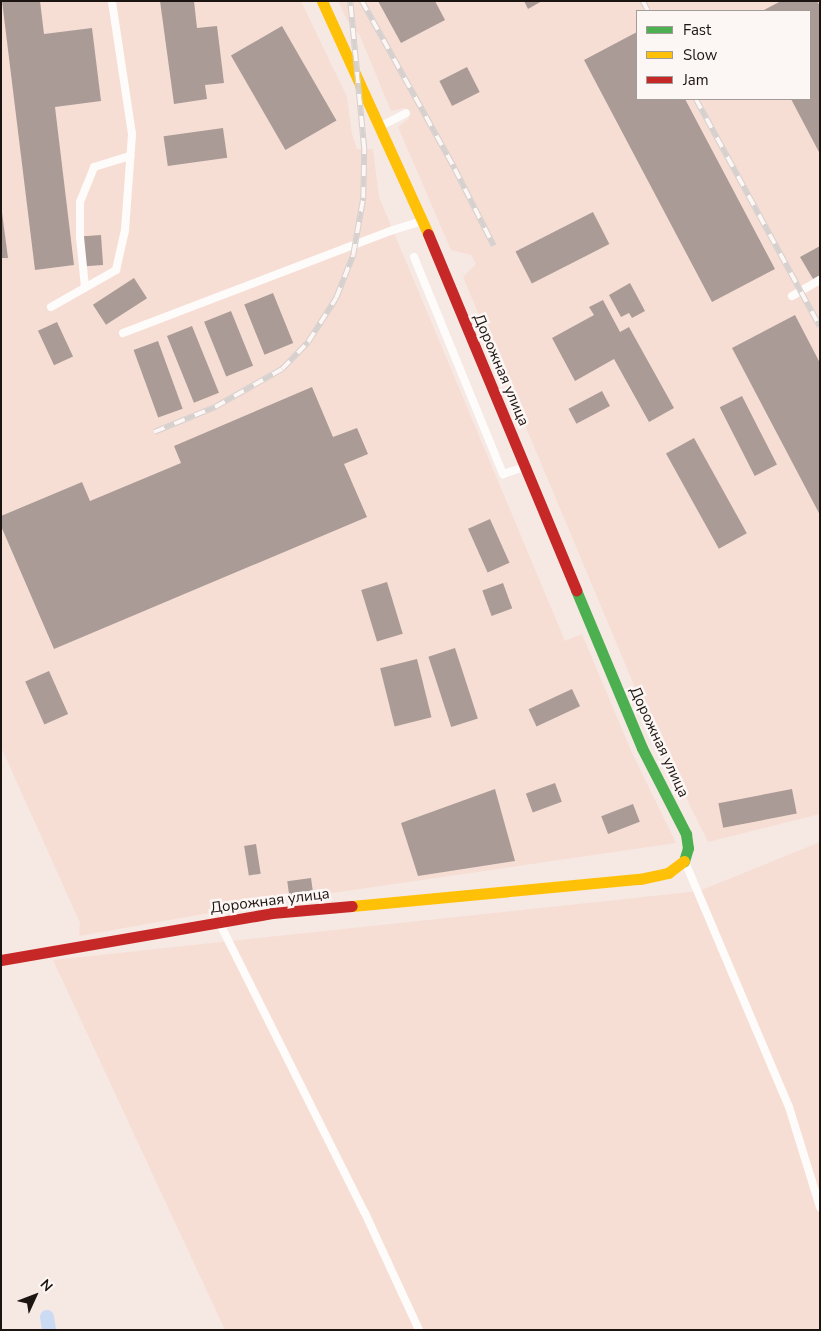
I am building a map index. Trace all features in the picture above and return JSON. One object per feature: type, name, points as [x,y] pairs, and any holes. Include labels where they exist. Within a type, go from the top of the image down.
[{"type":"street","name":"Дорожная улица","points":[[1,960],[272,913],[590,886],[668,873],[684,860],[688,848],[686,834],[642,748],[526,466],[422,221],[322,1]]},
{"type":"lane","points":[[51,307],[116,270],[125,230],[132,134],[112,1]]},
{"type":"lane","points":[[378,127],[406,113]]},
{"type":"lane","points":[[86,288],[80,237],[80,202],[94,167],[130,156]]},
{"type":"lane","points":[[123,333],[393,230],[422,221]]},
{"type":"lane","points":[[414,257],[503,474],[526,466]]},
{"type":"lane","points":[[792,296],[820,280]]},
{"type":"lane","points":[[684,860],[789,1107],[820,1207]]},
{"type":"lane","points":[[220,922],[365,1213],[419,1330]]},
{"type":"shaded area","points":[[1,1],[301,1],[347,97],[352,134],[357,149],[373,149],[379,197],[565,641],[582,634],[632,753],[676,843],[277,901],[79,936],[80,923],[1,747]]},
{"type":"shaded area","points":[[338,1],[820,1],[820,814],[708,842],[657,740],[463,277],[476,264],[471,255],[451,250],[398,127],[409,118],[404,108],[391,111],[360,36],[347,20]]},
{"type":"shaded area","points":[[820,842],[820,1330],[225,1330],[53,960],[699,891]]},
{"type":"building","points":[[2,1],[40,1],[44,34],[92,28],[101,101],[55,107],[74,265],[35,270]]},
{"type":"building","points":[[160,1],[194,1],[197,28],[217,26],[224,83],[205,85],[207,99],[174,104]]},
{"type":"building","points":[[378,1],[435,1],[445,20],[401,43]]},
{"type":"building","points":[[524,1],[542,1],[528,9]]},
{"type":"building","points":[[781,1],[817,1],[820,6],[820,154],[792,100],[811,100],[811,10],[764,10]]},
{"type":"building","points":[[282,26],[336,120],[285,150],[231,56]]},
{"type":"building","points":[[636,33],[636,100],[686,100],[775,269],[712,302],[584,60]]},
{"type":"building","points":[[467,67],[480,92],[452,106],[439,81]]},
{"type":"building","points":[[223,128],[227,158],[168,166],[164,136]]},
{"type":"building","points":[[1,205],[8,258],[1,258]]},
{"type":"building","points":[[593,212],[609,244],[532,284],[515,251]]},
{"type":"building","points":[[101,235],[103,265],[85,266],[83,236]]},
{"type":"building","points":[[820,246],[820,275],[813,279],[800,257]]},
{"type":"building","points":[[134,278],[147,298],[106,325],[93,305]]},
{"type":"building","points":[[630,283],[645,311],[632,318],[629,313],[621,317],[609,295]]},
{"type":"building","points":[[273,293],[293,343],[264,355],[244,305]]},
{"type":"building","points":[[603,300],[620,332],[629,327],[674,408],[649,422],[614,359],[575,381],[552,338],[594,315],[589,307]]},
{"type":"building","points":[[231,311],[253,366],[226,377],[204,322]]},
{"type":"building","points":[[795,315],[820,363],[820,515],[732,348]]},
{"type":"building","points":[[57,322],[73,356],[54,365],[38,331]]},
{"type":"building","points":[[192,326],[219,393],[194,403],[167,336]]},
{"type":"building","points":[[158,341],[183,409],[158,418],[134,350]]},
{"type":"building","points":[[312,387],[333,437],[357,428],[368,454],[344,464],[367,517],[54,649],[1,526],[1,516],[82,482],[90,501],[181,463],[174,446]]},
{"type":"building","points":[[602,391],[610,406],[576,424],[568,409]]},
{"type":"building","points":[[742,396],[777,465],[755,476],[720,407]]},
{"type":"building","points":[[694,438],[747,533],[719,549],[666,454]]},
{"type":"building","points":[[490,519],[510,563],[488,573],[468,529]]},
{"type":"building","points":[[387,582],[403,634],[377,642],[361,590]]},
{"type":"building","points":[[503,583],[512,608],[492,616],[482,591]]},
{"type":"building","points":[[455,648],[478,718],[451,727],[428,657]]},
{"type":"building","points":[[417,659],[432,717],[395,726],[380,668]]},
{"type":"building","points":[[49,671],[68,714],[44,725],[25,682]]},
{"type":"building","points":[[572,689],[580,706],[537,727],[528,709]]},
{"type":"building","points":[[555,783],[562,802],[533,812],[526,794]]},
{"type":"building","points":[[495,789],[515,861],[418,876],[401,823]]},
{"type":"building","points":[[792,789],[797,814],[723,828],[718,803]]},
{"type":"building","points":[[633,804],[640,822],[608,834],[601,816]]},
{"type":"building","points":[[256,844],[261,874],[249,876],[244,846]]},
{"type":"building","points":[[311,878],[313,893],[289,896],[287,881]]},
{"type":"waterway","points":[[47,1317],[49,1330]]},
{"type":"railway","points":[[154,432],[215,407],[282,369],[308,342],[336,298],[353,255],[363,198],[364,149],[350,1]]},
{"type":"railway","points":[[362,1],[455,169],[494,246]]},
{"type":"railway","points":[[643,1],[648,10]]},
{"type":"railway","points":[[697,100],[820,326]]},
{"type":"traffic: fast","points":[[576,590],[642,748],[686,834],[688,848],[684,861]]},
{"type":"traffic: slow","points":[[322,1],[428,234]]},
{"type":"traffic: slow","points":[[352,906],[640,879],[668,873],[684,861]]},
{"type":"traffic: jam","points":[[428,234],[576,590]]},
{"type":"traffic: jam","points":[[1,960],[272,913],[352,906]]}]
